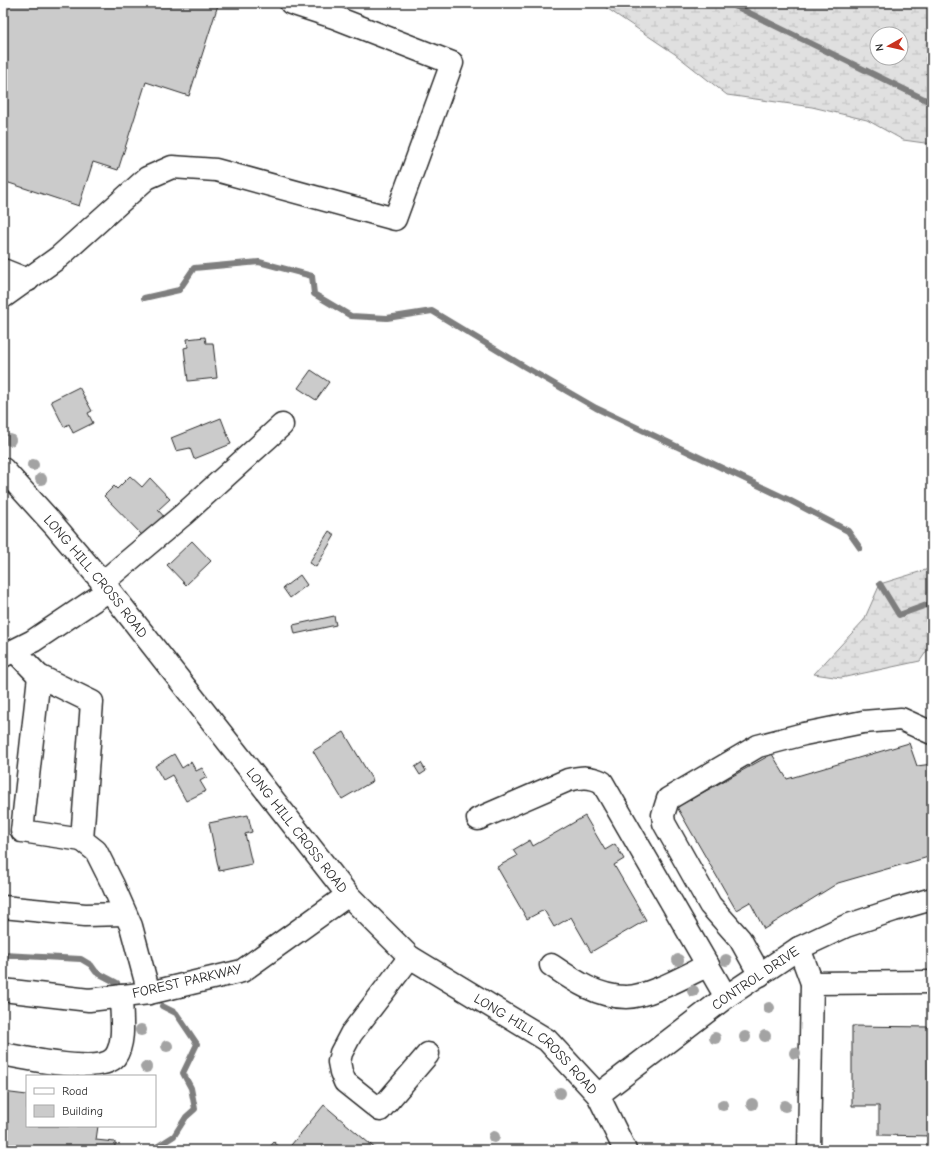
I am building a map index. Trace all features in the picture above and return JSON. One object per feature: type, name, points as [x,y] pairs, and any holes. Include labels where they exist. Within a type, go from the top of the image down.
[{"type":"street","points":[[3,297],[59,257],[147,178],[172,167],[216,170],[396,219],[452,63],[334,17],[291,3]]},
{"type":"street","points":[[3,270],[28,280]]},
{"type":"street","points":[[82,840],[92,702],[39,676],[9,654],[34,641],[106,587],[173,523],[282,425]]},
{"type":"street","name":"LONG HILL CROSS ROAD","points":[[3,469],[54,525],[106,587],[348,895],[410,957],[547,1040],[598,1095],[625,1150]]},
{"type":"street","points":[[39,676],[22,831],[82,840],[96,851],[125,914],[149,993]]},
{"type":"street","points":[[760,975],[740,939],[710,906],[664,823],[663,815],[668,799],[758,746],[804,734],[863,722],[901,719],[932,733]]},
{"type":"street","points":[[478,819],[568,780],[582,776],[591,777],[602,782],[726,997]]},
{"type":"street","name":"FOREST PARKWAY","points":[[3,990],[89,1000],[149,993],[242,971],[348,895]]},
{"type":"street","name":"CONTROL DRIVE","points":[[598,1095],[726,997],[799,948],[846,926],[932,899]]},
{"type":"street","points":[[3,907],[85,916],[125,914]]},
{"type":"street","points":[[799,948],[812,983],[809,1150]]},
{"type":"street","points":[[410,957],[351,1034],[341,1053],[339,1062],[345,1082],[380,1110],[428,1054]]},
{"type":"street","points":[[551,965],[574,981],[606,995],[627,997],[656,990],[708,965]]},
{"type":"street","points":[[812,983],[932,982]]},
{"type":"street","points":[[3,1054],[59,1063],[88,1065],[104,1064],[114,1057],[121,1043],[121,996]]},
{"type":"green space","points":[[599,3],[932,3],[932,144],[903,140],[867,120],[812,107],[727,95],[675,54]]},
{"type":"green space","points":[[932,568],[932,643],[920,661],[841,678],[814,674],[864,620],[880,584]]},
{"type":"building","points":[[3,3],[211,3],[218,5],[189,96],[146,82],[118,170],[93,162],[79,206],[3,181]]},
{"type":"building","points":[[205,337],[206,343],[213,343],[217,378],[188,381],[184,348],[188,347],[187,339]]},
{"type":"building","points":[[311,370],[329,382],[316,400],[298,388]]},
{"type":"building","points":[[79,387],[92,411],[88,413],[93,423],[73,433],[69,424],[64,427],[51,401]]},
{"type":"building","points":[[221,418],[231,444],[194,459],[190,448],[176,451],[171,438]]},
{"type":"building","points":[[130,476],[142,487],[150,478],[170,499],[158,510],[167,520],[147,540],[104,496],[114,486],[117,489]]},
{"type":"building","points":[[329,531],[335,535],[316,567],[309,563]]},
{"type":"building","points":[[192,541],[211,561],[186,585],[167,565]]},
{"type":"building","points":[[300,575],[307,585],[290,598],[283,588]]},
{"type":"building","points":[[334,616],[336,625],[295,634],[293,625]]},
{"type":"building","points":[[344,732],[373,781],[342,799],[313,751]]},
{"type":"building","points":[[909,743],[917,766],[932,764],[932,856],[838,883],[764,929],[750,902],[736,910],[677,807],[772,754],[787,779]]},
{"type":"building","points":[[174,754],[182,768],[191,762],[196,771],[202,768],[207,777],[200,781],[206,791],[186,801],[172,775],[163,780],[155,766]]},
{"type":"building","points":[[421,763],[426,771],[420,775],[415,767]]},
{"type":"building","points":[[248,815],[252,832],[245,834],[252,864],[219,871],[209,823]]},
{"type":"building","points":[[585,816],[605,850],[615,844],[624,859],[614,865],[646,920],[591,952],[571,917],[554,927],[544,910],[527,919],[497,867],[517,856],[513,850],[530,840],[533,846]]},
{"type":"building","points":[[852,1026],[932,1027],[932,1136],[879,1135],[879,1106],[852,1106]]},
{"type":"building","points":[[3,1092],[26,1095],[26,1127],[98,1127],[96,1140],[115,1142],[115,1150],[3,1150]]},
{"type":"building","points":[[324,1105],[377,1150],[287,1150]]},
{"type":"building","points":[[274,1142],[283,1150],[267,1150]]},
{"type":"waterway","points":[[729,3],[932,103]]},
{"type":"waterway","points":[[144,298],[179,290],[194,268],[259,262],[312,276],[314,294],[351,316],[387,318],[432,311],[596,408],[787,499],[848,531],[860,548]]},
{"type":"waterway","points":[[880,584],[899,615],[932,603]]},
{"type":"waterway","points":[[3,955],[81,959],[91,965],[96,972],[117,983]]},
{"type":"waterway","points":[[152,1150],[174,1136],[186,1117],[195,1109],[191,1088],[183,1073],[197,1044],[176,1013],[162,1006]]}]
